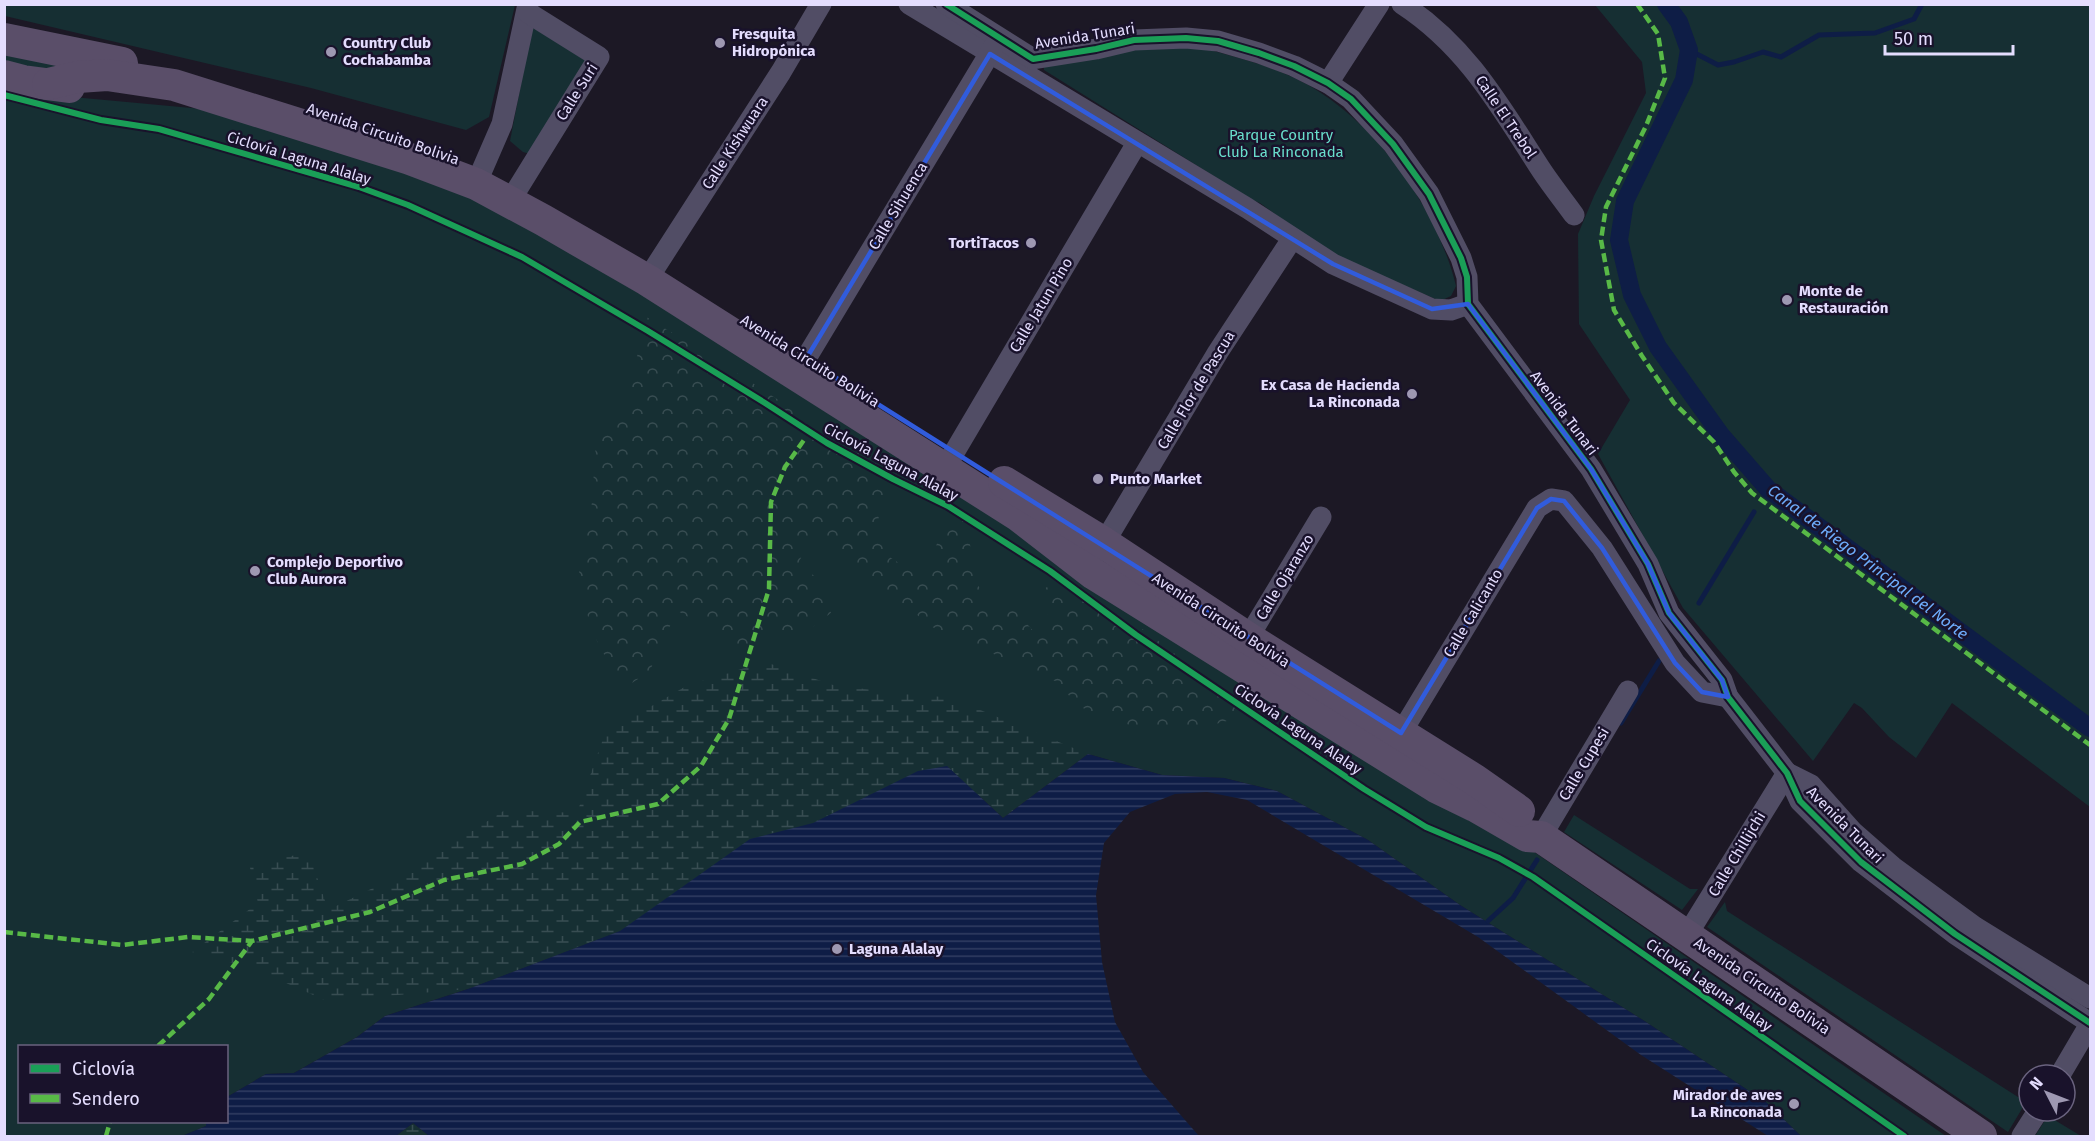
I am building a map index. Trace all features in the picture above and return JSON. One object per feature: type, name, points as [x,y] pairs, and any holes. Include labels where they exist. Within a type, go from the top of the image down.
[{"type":"main road","name":"Avenida Circuito Bolivia","points":[[4,39],[128,64],[305,106],[363,124],[480,176],[652,273],[950,460],[1104,543],[1248,638],[1474,780],[1537,823],[1541,837]]},
{"type":"main road","name":"Avenida Circuito Bolivia","points":[[4,76],[48,84],[78,77],[128,76],[174,85],[387,152],[480,176]]},
{"type":"main road","name":"Avenida Circuito Bolivia","points":[[950,460],[1094,574],[1436,787],[1475,806],[1527,837],[1541,837],[1981,1137]]},
{"type":"street","name":"Calle Kishwuara","points":[[652,273],[781,72],[820,4]]},
{"type":"street","points":[[909,4],[995,46],[1137,143],[1248,208],[1334,264],[1432,309],[1451,310],[1468,304]]},
{"type":"street","points":[[946,4],[995,46]]},
{"type":"street","points":[[1328,82],[1379,4]]},
{"type":"street","name":"Calle El Trebol","points":[[1402,4],[1440,35],[1474,70],[1496,98],[1542,171],[1574,215]]},
{"type":"street","points":[[480,176],[502,124],[527,8]]},
{"type":"street","name":"Calle Suri","points":[[514,194],[599,57],[527,8]]},
{"type":"street","name":"Avenida Tunari","points":[[1028,67],[1134,40],[1186,38],[1218,41],[1259,52],[1294,66],[1328,82],[1351,99],[1393,144],[1429,194],[1461,258],[1467,277],[1468,304],[1591,469],[1648,564],[1669,613],[1722,680],[1728,697],[1787,773],[1800,801],[1861,862],[1955,934],[2091,1024]]},
{"type":"street","name":"Calle Sihuenca","points":[[801,367],[995,46]]},
{"type":"street","name":"Calle Jatun Pino","points":[[950,460],[1137,143]]},
{"type":"street","name":"Calle Flor de Pascua","points":[[1104,543],[1218,352],[1292,238]]},
{"type":"street","name":"Calle Calicanto","points":[[1401,733],[1531,517],[1537,508],[1551,499],[1564,501],[1602,548],[1675,663],[1702,692],[1728,697]]},
{"type":"street","name":"Calle Ojaranzo","points":[[1248,638],[1321,517]]},
{"type":"street","name":"Calle Cupesi","points":[[1541,837],[1629,691]]},
{"type":"street","name":"Avenida Tunari","points":[[1787,773],[1811,785],[1853,832],[1893,867],[1975,927],[2091,998]]},
{"type":"street","name":"Calle Chillijchi","points":[[1687,935],[1787,773]]},
{"type":"street","points":[[2067,1063],[2091,1024]]},
{"type":"street","points":[[2022,1137],[2031,1123]]},
{"type":"highlighted area","points":[[990,54],[1333,264],[1432,309],[1468,304],[1591,469],[1648,564],[1669,613],[1722,680],[1728,697],[1702,692],[1675,663],[1602,548],[1564,501],[1551,499],[1537,508],[1401,733],[806,359]]},
{"type":"green space","name":"Country Club Cochabamba","points":[[4,5],[515,5],[489,117],[466,130],[311,88],[5,16]]},
{"type":"green space","points":[[1595,5],[2090,5],[2090,807],[1952,703],[1916,758],[1889,737],[1862,708],[1854,703],[1813,761],[1683,608],[1598,454],[1630,400],[1579,324],[1578,234],[1594,196],[1646,93],[1642,62]]},
{"type":"green space","points":[[536,24],[588,56],[530,154],[523,152],[510,141],[531,32]]},
{"type":"green space","name":"Parque Country Club La Rinconada","points":[[1193,45],[1253,62],[1288,75],[1317,90],[1371,135],[1415,192],[1432,223],[1446,254],[1456,286],[1451,296],[1440,301],[1325,251],[1260,203],[1044,70],[1044,67],[1113,52]]},
{"type":"green space","points":[[4,49],[105,70],[72,73],[5,66]]},
{"type":"green space","points":[[5,84],[51,95],[213,110],[385,161],[479,199],[700,329],[1511,836],[1946,1136],[1801,1136],[1767,1103],[1646,1022],[1460,905],[1368,840],[1277,791],[1224,778],[1162,775],[1088,754],[468,989],[385,1016],[357,1037],[294,1073],[266,1074],[228,1096],[228,1045],[18,1045],[18,1123],[206,1123],[206,1126],[182,1136],[5,1136]]},
{"type":"green space","points":[[645,316],[878,465],[884,497],[877,528],[891,558],[913,572],[931,570],[940,537],[949,528],[967,517],[974,580],[991,603],[1017,612],[1039,638],[1052,629],[1046,608],[1036,592],[1068,578],[1148,633],[1242,706],[1247,717],[1222,722],[1193,732],[1129,725],[1080,707],[1055,681],[932,627],[865,573],[811,534],[800,560],[820,583],[831,613],[811,628],[772,636],[742,648],[678,611],[660,645],[650,671],[632,683],[612,670],[591,629],[578,578],[591,514],[596,443],[627,408]]},
{"type":"green space","points":[[765,662],[836,686],[951,698],[1088,754],[1003,818],[947,766],[918,771],[813,823],[750,839],[620,931],[468,989],[327,1001],[252,968],[192,952],[258,903],[249,863],[309,853],[328,910],[414,868],[505,810],[577,813],[605,733],[688,685]]},
{"type":"green space","points":[[1574,815],[1690,889],[1698,889],[1682,910],[1564,832]]},
{"type":"green space","points":[[1725,902],[1727,911],[2017,1096],[2017,1117],[2008,1132],[1707,927]]},
{"type":"green space","points":[[413,1123],[429,1136],[396,1136]]},
{"type":"green space","points":[[2043,1123],[2060,1123],[2081,1136],[2035,1136]]},
{"type":"water","name":"Laguna Alalay","points":[[1088,754],[1162,775],[1224,778],[1277,791],[1368,840],[1460,905],[1646,1022],[1767,1103],[1801,1136],[1768,1136],[1641,1055],[1478,937],[1247,800],[1207,792],[1175,794],[1130,812],[1104,843],[1096,895],[1102,962],[1115,1022],[1143,1072],[1199,1136],[429,1136],[413,1123],[396,1136],[182,1136],[206,1126],[206,1123],[228,1123],[228,1096],[266,1074],[294,1073],[357,1037],[385,1016],[468,989],[620,931],[750,839],[813,823],[918,771],[947,766],[1003,818]]},
{"type":"waterway","name":"Canal de Riego Principal del Norte","points":[[1666,4],[1679,22],[1689,50],[1684,80],[1625,201],[1619,240],[1632,295],[1658,347],[1721,435],[1768,489],[2090,728]]},
{"type":"waterway","points":[[1689,50],[1718,65],[1763,52],[1781,57],[1819,35],[1875,33],[1914,19],[1922,4]]},
{"type":"waterway","points":[[1699,603],[1754,512]]},
{"type":"waterway","points":[[1621,723],[1659,661]]},
{"type":"waterway","points":[[1488,921],[1513,898],[1537,860]]},
{"type":"marked path","points":[[1637,4],[1658,34],[1665,78],[1646,126],[1606,207],[1601,240],[1614,310],[1642,356],[1674,403],[1714,442],[1734,472],[1752,493],[2090,745]]},
{"type":"marked path","points":[[159,1045],[209,999],[252,941],[370,912],[444,880],[522,864],[559,844],[580,822],[658,804],[701,766],[729,719],[769,589],[771,502],[785,467],[804,440]]},
{"type":"marked path","points":[[4,932],[122,945],[188,937],[252,941]]},
{"type":"marked path","points":[[106,1136],[110,1123]]},
{"type":"cycle path","points":[[946,4],[1033,59],[1096,49],[1134,40],[1186,38],[1218,41],[1294,66],[1328,83],[1351,99],[1393,144],[1429,194],[1461,258],[1467,277],[1468,304],[1591,469],[1648,564],[1669,613],[1722,680],[1728,697],[1787,773],[1800,801],[1861,862],[1955,934],[2090,1023]]},
{"type":"cycle path","name":"Ciclovía Laguna Alalay","points":[[4,95],[101,120],[159,129],[359,187],[408,205],[522,257],[648,331],[827,443],[948,506],[1050,571],[1136,635],[1364,789],[1426,827],[1499,858],[1533,877],[1904,1136]]},
{"type":"place","name":"Fresquita Hidropónica","points":[[720,43]]},
{"type":"place","name":"Country Club Cochabamba","points":[[331,52]]},
{"type":"place","name":"TortiTacos","points":[[1031,243]]},
{"type":"place","name":"Monte de Restauración","points":[[1787,300]]},
{"type":"place","name":"Ex Casa de Hacienda La Rinconada","points":[[1412,394]]},
{"type":"place","name":"Punto Market","points":[[1098,479]]},
{"type":"place","name":"Complejo Deportivo Club Aurora","points":[[255,571]]},
{"type":"place","name":"Laguna Alalay","points":[[837,949]]},
{"type":"place","name":"Mirador de aves La Rinconada","points":[[1794,1104]]}]
